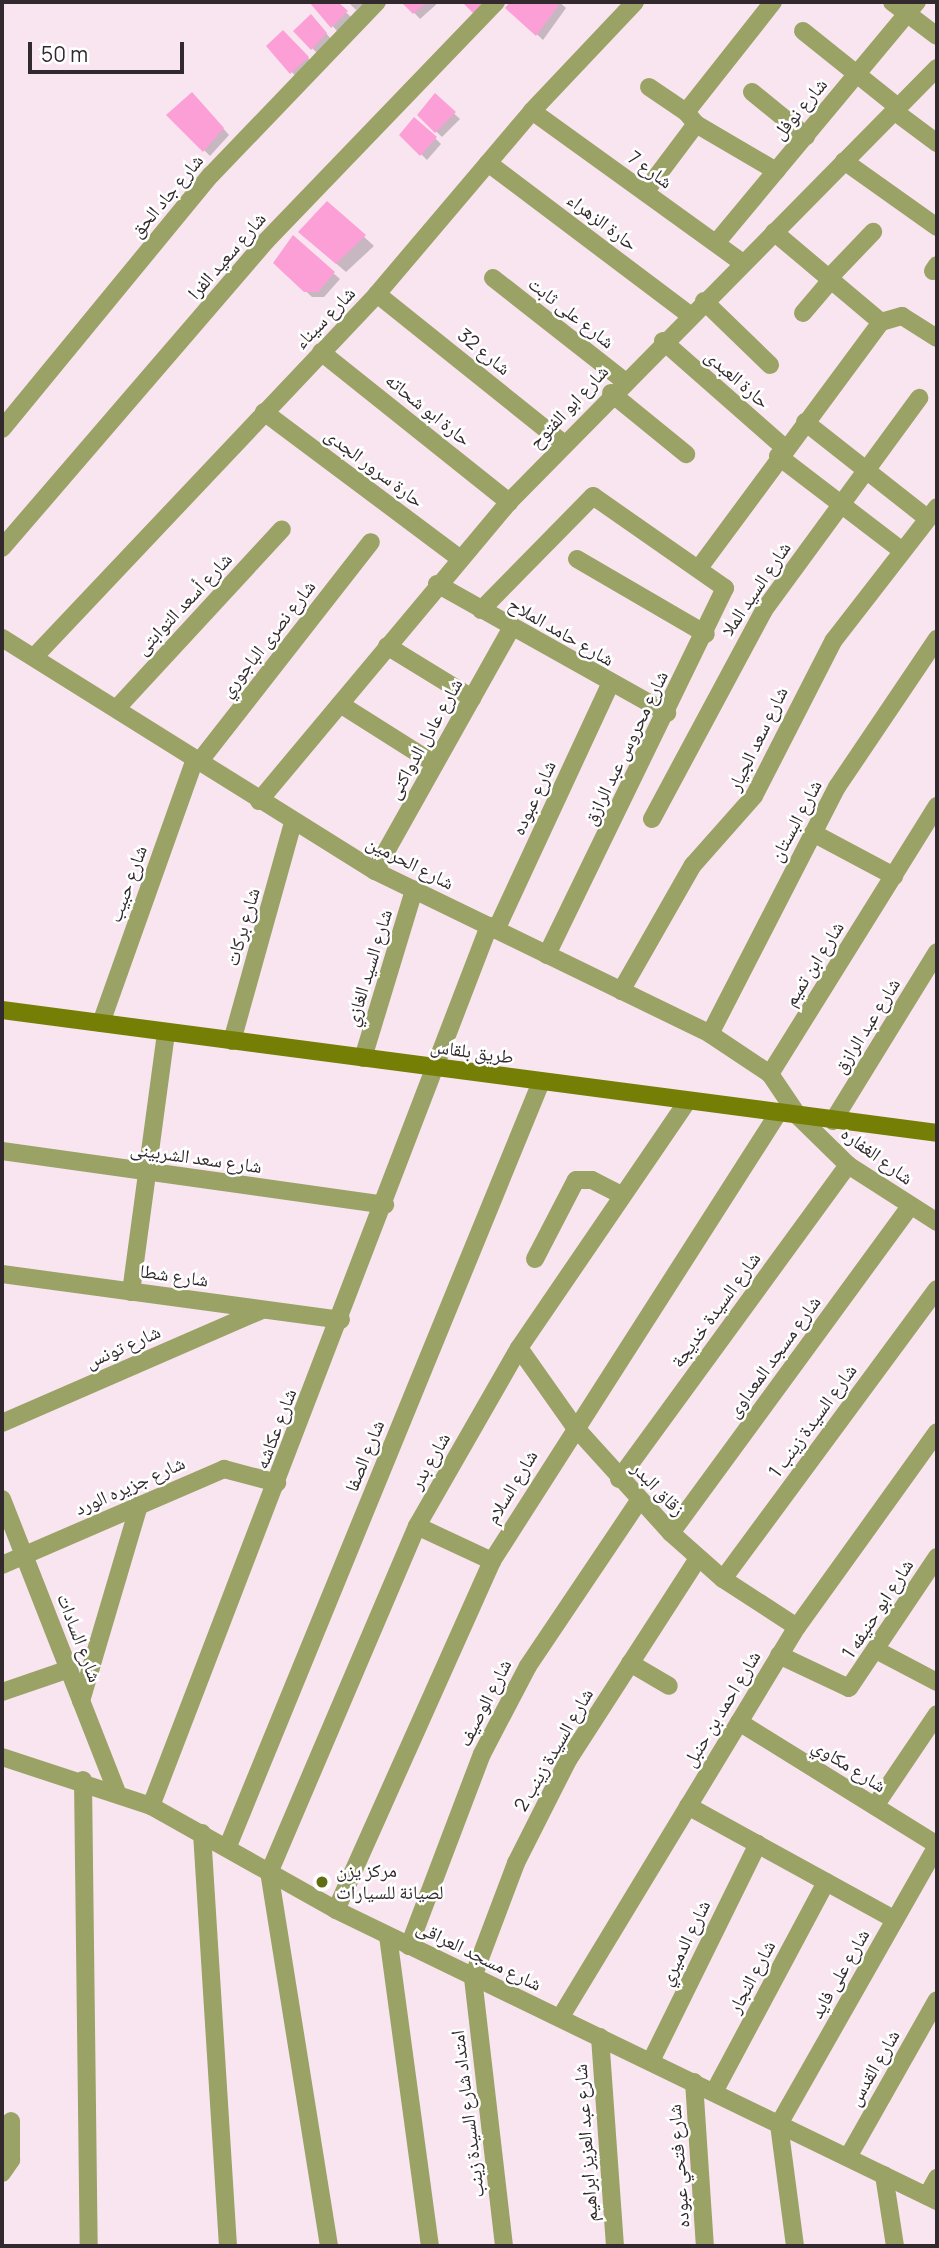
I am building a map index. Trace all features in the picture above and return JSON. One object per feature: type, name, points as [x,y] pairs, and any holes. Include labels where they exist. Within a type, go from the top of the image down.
[{"type":"main road","name":"طريق بلقاس","points":[[2,1010],[777,1115],[937,1133]]},
{"type":"street","name":"شارع جاد الحق","points":[[2,429],[219,166],[377,2]]},
{"type":"street","name":"شارع سعيد الفرا","points":[[2,548],[266,242],[496,2]]},
{"type":"street","name":"شارع سيناء","points":[[36,654],[377,294],[532,110],[635,2]]},
{"type":"street","points":[[645,192],[691,118],[773,2]]},
{"type":"street","points":[[892,2],[912,8],[937,36]]},
{"type":"street","name":"شارع نوفل","points":[[716,243],[912,8]]},
{"type":"street","points":[[803,30],[937,143]]},
{"type":"street","name":"شارع ابو الفتوح","points":[[259,801],[458,557],[509,502],[663,341],[896,109],[934,77]]},
{"type":"street","points":[[649,87],[691,118],[776,171]]},
{"type":"street","points":[[752,92],[806,136]]},
{"type":"street","name":"شارع 7","points":[[532,110],[743,263]]},
{"type":"street","points":[[844,162],[937,226]]},
{"type":"street","name":"حارة الزهراء","points":[[488,163],[690,315]]},
{"type":"street","points":[[774,232],[881,323]]},
{"type":"street","points":[[803,313],[873,232]]},
{"type":"street","name":"شارع على ثابت","points":[[493,278],[617,387],[686,454]]},
{"type":"street","name":"شارع 32","points":[[377,294],[564,444]]},
{"type":"street","points":[[704,301],[771,365]]},
{"type":"street","points":[[699,568],[781,452],[881,323],[902,316],[937,338]]},
{"type":"street","name":"حارة العبدى","points":[[663,341],[781,452],[841,504],[901,550]]},
{"type":"street","name":"حارة ابو شحاته","points":[[321,352],[509,502]]},
{"type":"street","name":"شارع السيد الملا","points":[[652,819],[759,619],[919,398]]},
{"type":"street","name":"حارة سرور الجدى","points":[[264,412],[458,557]]},
{"type":"street","points":[[805,422],[866,469],[932,513]]},
{"type":"street","name":"شارع محروس عبد الرازق","points":[[481,610],[583,501],[599,497],[699,568],[726,593],[547,955]]},
{"type":"street","name":"شارع سعد الجيار","points":[[621,991],[693,865],[754,796],[834,640],[932,513]]},
{"type":"street","name":"شارع أسعد التوابتى","points":[[117,708],[282,528]]},
{"type":"street","name":"شارع نصرى الباجوري","points":[[197,761],[371,542]]},
{"type":"street","points":[[578,559],[706,634]]},
{"type":"street","name":"شارع حامد الملاح","points":[[437,584],[610,684],[667,713]]},
{"type":"street","name":"شارع عادل الدواكنى","points":[[375,871],[512,628]]},
{"type":"street","name":"شارع الحرمين","points":[[2,638],[36,654],[293,824],[375,871],[710,1034],[770,1074],[799,1117]]},
{"type":"street","name":"شارع البستان","points":[[710,1034],[813,833],[864,741],[937,639]]},
{"type":"street","points":[[387,646],[472,698]]},
{"type":"street","name":"شارع عبوده","points":[[439,1068],[493,928],[610,684]]},
{"type":"street","points":[[340,704],[435,764]]},
{"type":"street","name":"شارع حبيب","points":[[101,1023],[197,761]]},
{"type":"street","name":"شارع ابن تميم","points":[[770,1074],[937,806]]},
{"type":"street","name":"شارع بركات","points":[[232,1041],[293,824]]},
{"type":"street","points":[[813,833],[894,876]]},
{"type":"street","name":"شارع السيد الغازي","points":[[363,1058],[414,890]]},
{"type":"street","name":"شارع عبد الرازق","points":[[833,1121],[937,952]]},
{"type":"street","points":[[131,1292],[166,1032]]},
{"type":"street","name":"شارع عكاشه","points":[[152,1806],[439,1068]]},
{"type":"street","name":"شارع الصفا","points":[[228,1846],[541,1082]]},
{"type":"street","name":"شارع بدر","points":[[269,1873],[417,1526],[519,1348],[687,1102]]},
{"type":"street","name":"شارع السلام","points":[[336,1910],[492,1561],[574,1426],[777,1115]]},
{"type":"street","name":"شارع الغفاره","points":[[799,1117],[848,1165],[937,1222]]},
{"type":"street","name":"شارع سعد الشربينى","points":[[2,1151],[385,1205]]},
{"type":"street","name":"شارع السيدة خديجة","points":[[619,1479],[848,1165]]},
{"type":"street","points":[[535,1259],[576,1180],[592,1180],[622,1195]]},
{"type":"street","name":"شارع مسجد المعداوى","points":[[671,1533],[910,1206]]},
{"type":"street","name":"شارع شطا","points":[[2,1274],[341,1320]]},
{"type":"street","name":"شارع السيدة زينب 1","points":[[723,1579],[937,1289]]},
{"type":"street","name":"شارع تونس","points":[[2,1423],[262,1310]]},
{"type":"street","name":"زقاق البدر","points":[[519,1348],[574,1426],[639,1501],[723,1579],[797,1627]]},
{"type":"street","name":"شارع احمد بن حنبل","points":[[560,2018],[797,1627],[937,1432]]},
{"type":"street","name":"شارع جزيره الورد","points":[[2,1565],[224,1469],[277,1483]]},
{"type":"street","name":"شارع السادات","points":[[2,1499],[117,1792]]},
{"type":"street","name":"شارع الوصيف","points":[[409,1946],[482,1754],[534,1655],[639,1501]]},
{"type":"street","points":[[81,1701],[139,1505]]},
{"type":"street","points":[[417,1526],[492,1561]]},
{"type":"street","name":"شارع ابو حنيفه 1","points":[[779,1655],[842,1689],[854,1683],[937,1557]]},
{"type":"street","name":"شارع السيدة زينب 2","points":[[473,1977],[516,1863],[568,1760],[698,1558]]},
{"type":"street","points":[[876,1650],[937,1682]]},
{"type":"street","points":[[630,1663],[669,1686]]},
{"type":"street","points":[[2,1692],[69,1669]]},
{"type":"street","points":[[875,1807],[937,1714]]},
{"type":"street","name":"شارع مكاوي","points":[[739,1722],[937,1845]]},
{"type":"street","name":"شارع مسجد العراقى","points":[[2,1757],[83,1780],[152,1806],[228,1846],[269,1873],[336,1910],[932,2199]]},
{"type":"street","points":[[83,1780],[89,2246]]},
{"type":"street","points":[[688,1806],[895,1920]]},
{"type":"street","points":[[202,1833],[228,2246]]},
{"type":"street","name":"شارع الدميري","points":[[651,2061],[758,1844]]},
{"type":"street","name":"شارع على فايد","points":[[779,2124],[937,1845]]},
{"type":"street","points":[[269,1873],[329,2246]]},
{"type":"street","name":"شارع النجار","points":[[714,2092],[826,1882]]},
{"type":"street","points":[[388,1936],[430,2246]]},
{"type":"street","name":"امتداد شارع السيدة زينب","points":[[473,1977],[504,2246]]},
{"type":"street","name":"شارع القدس","points":[[848,2157],[937,2000]]},
{"type":"street","name":"شارع عبد العزيز ابراهيم","points":[[600,2037],[615,2246]]},
{"type":"street","name":"شارع فتحي عبوده","points":[[694,2082],[705,2246]]},
{"type":"street","points":[[2,2174],[11,2160],[11,2121]]},
{"type":"street","points":[[779,2124],[796,2246]]},
{"type":"street","points":[[884,2175],[895,2246]]},
{"type":"street","points":[[932,2199],[937,2178]]},
{"type":"building","points":[[309,2],[338,2],[348,11],[331,28]]},
{"type":"building","points":[[401,2],[427,2],[413,14]]},
{"type":"building","points":[[462,2],[494,2],[478,18]]},
{"type":"building","points":[[510,2],[561,2],[536,36],[505,8]]},
{"type":"building","points":[[311,14],[327,33],[311,50],[293,31]]},
{"type":"building","points":[[283,30],[309,57],[290,74],[266,46]]},
{"type":"building","points":[[192,92],[224,128],[203,152],[166,115]]},
{"type":"building","points":[[435,93],[456,112],[435,133],[417,115]]},
{"type":"building","points":[[414,117],[437,137],[420,156],[399,135]]},
{"type":"building","points":[[327,201],[366,235],[336,264],[298,232]]},
{"type":"building","points":[[293,235],[335,272],[318,292],[304,292],[273,263]]},
{"type":"place","name":"مركز يزن لصيانة للسيارات","points":[[322,1882]]}]
